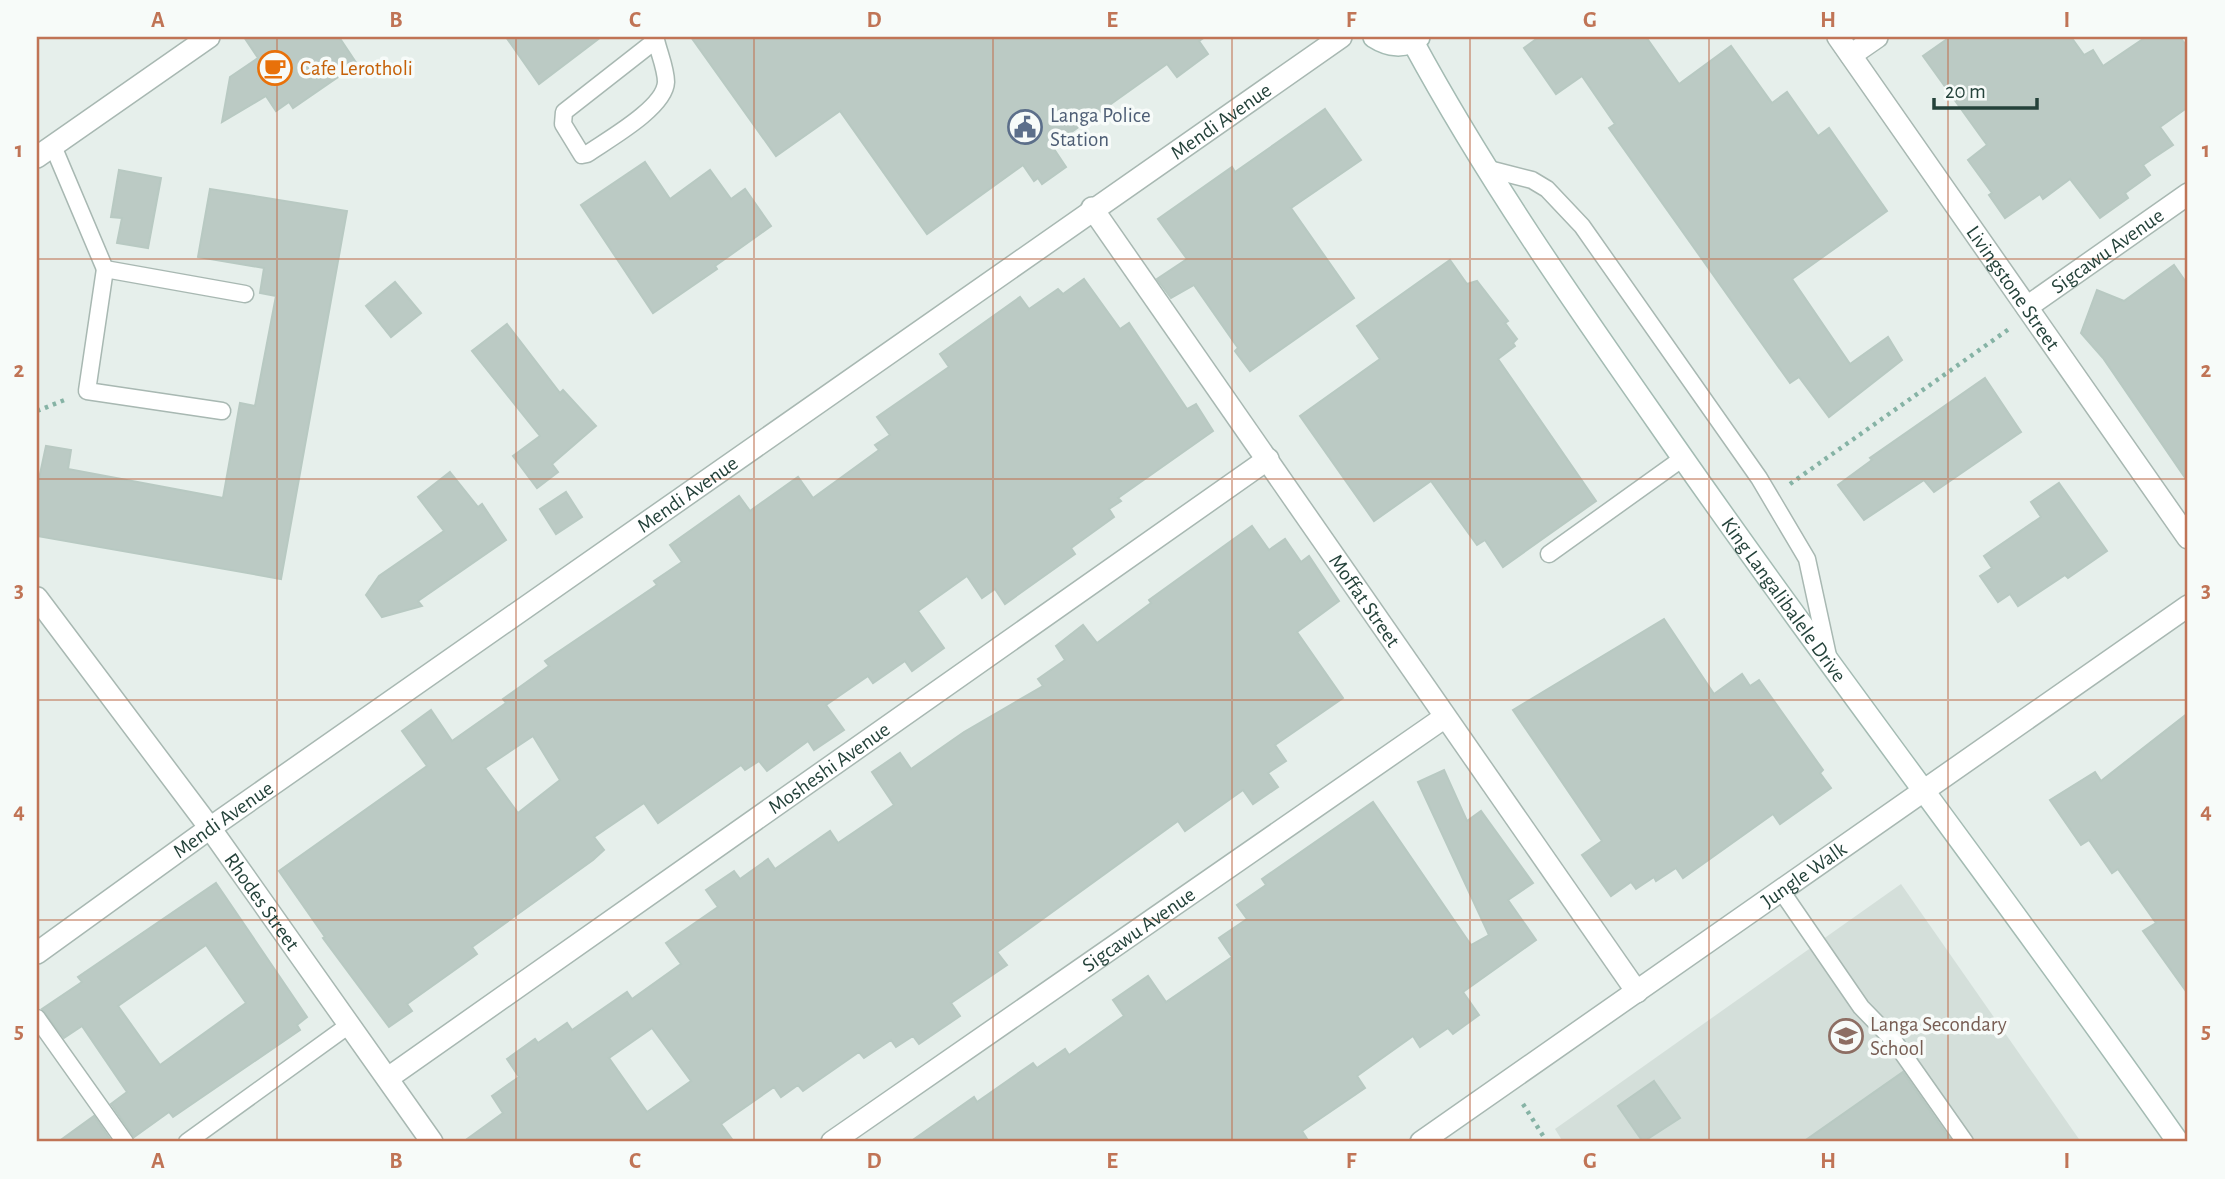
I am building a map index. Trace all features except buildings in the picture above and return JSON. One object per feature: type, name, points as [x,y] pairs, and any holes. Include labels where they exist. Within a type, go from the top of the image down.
[{"type":"street","points":[[45,151],[209,37]]},
{"type":"street","name":"Mendi Avenue","points":[[37,953],[210,828],[1092,208],[1340,37]]},
{"type":"street","points":[[1374,37],[1394,45],[1416,39]]},
{"type":"street","name":"Livingstone Street","points":[[1838,37],[2188,538]]},
{"type":"street","points":[[1851,55],[1877,37]]},
{"type":"street","name":"King Langalibalele Drive","points":[[1416,39],[1485,169],[1520,225],[1829,664],[1925,791],[2178,1142]]},
{"type":"street","name":"Sigcawu Avenue","points":[[2029,311],[2188,194]]},
{"type":"street","name":"Moffat Street","points":[[1092,208],[1637,992]]},
{"type":"street","name":"Mosheshi Avenue","points":[[388,1078],[1268,459]]},
{"type":"street","name":"Rhodes Street","points":[[37,598],[210,828],[432,1142]]},
{"type":"street","name":"Jungle Walk","points":[[1421,1142],[2188,606]]},
{"type":"street","name":"Sigcawu Avenue","points":[[832,1142],[1445,717]]},
{"type":"lane","points":[[655,38],[666,81],[664,93],[652,108],[582,155],[563,124],[564,112],[655,38]]},
{"type":"lane","points":[[45,151],[105,269],[87,391],[222,411]]},
{"type":"lane","points":[[1485,169],[1532,180],[1547,189],[1582,226],[1759,478],[1807,559],[1829,664]]},
{"type":"lane","points":[[105,269],[245,294]]},
{"type":"lane","points":[[1549,554],[1683,458]]},
{"type":"lane","points":[[1782,892],[1861,1007],[1894,1041],[1965,1142]]},
{"type":"lane","points":[[37,1018],[125,1142]]},
{"type":"lane","points":[[187,1142],[349,1025]]},
{"type":"path","points":[[1790,484],[2029,311]]},
{"type":"path","points":[[1508,1081],[1547,1142]]},
{"type":"shaded area","name":"Langa Secondary School","points":[[1901,884],[2081,1142],[1563,1142],[1555,1129]]},
{"type":"place","name":"Cafe Lerotholi","points":[[275,68]]},
{"type":"place","name":"Langa Police Station","points":[[1025,127]]},
{"type":"place","name":"Langa Secondary School","points":[[1846,1036]]}]
